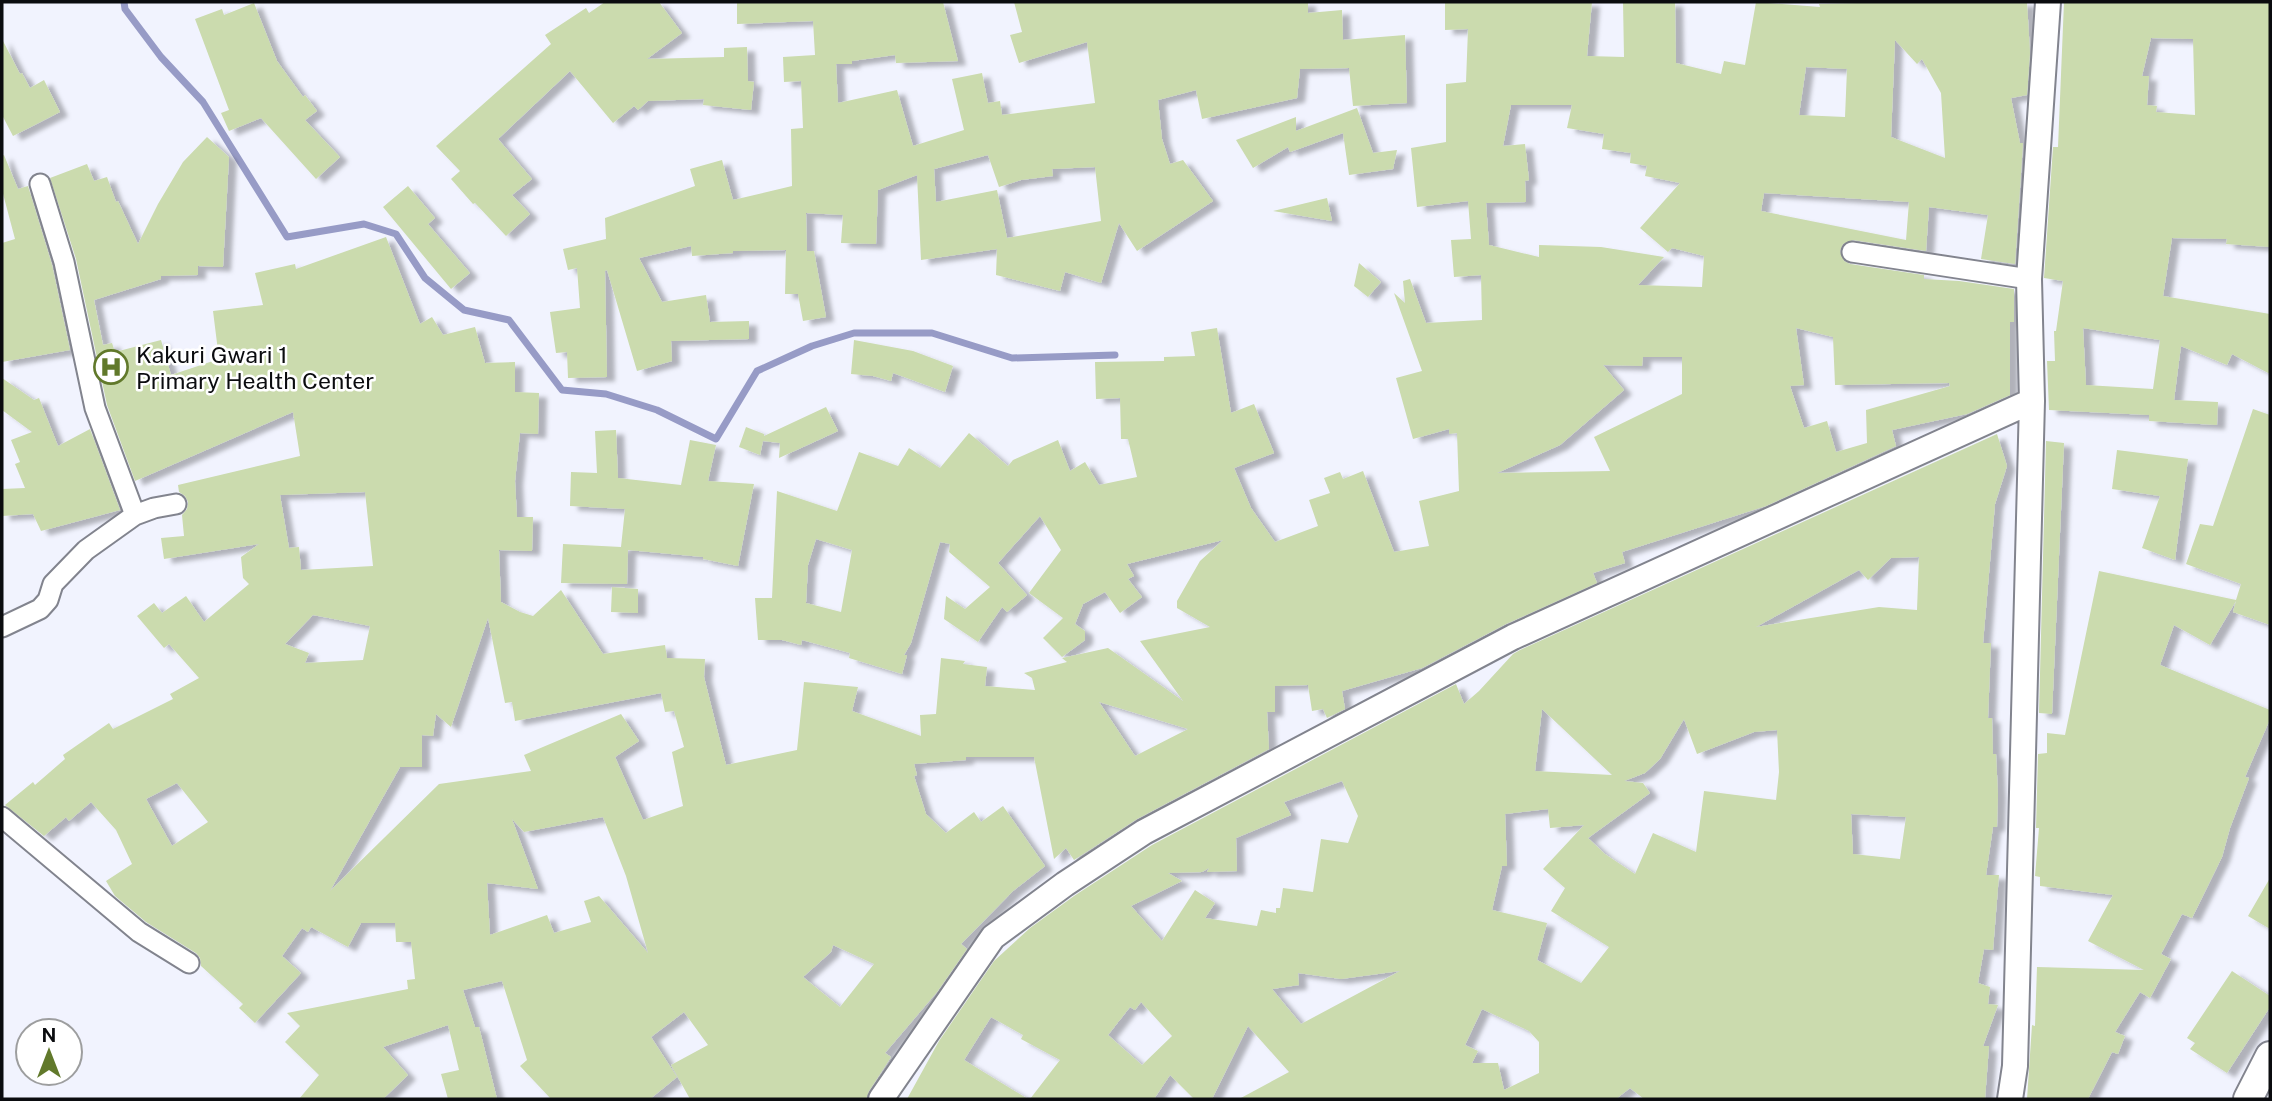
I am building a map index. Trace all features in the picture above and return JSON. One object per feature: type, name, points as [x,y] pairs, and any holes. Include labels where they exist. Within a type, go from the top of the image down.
[{"type":"main road","points":[[2248,1099],[2270,1056]]},
{"type":"street","points":[[2010,1099],[2015,1066],[2032,401],[2029,279],[2048,2]]},
{"type":"street","points":[[40,184],[64,262],[95,408],[135,515]]},
{"type":"street","points":[[1852,252],[2029,279]]},
{"type":"street","points":[[881,1099],[993,937],[1065,884],[1144,832],[1513,637],[2032,401]]},
{"type":"street","points":[[2,627],[40,609],[48,600],[53,584],[86,550],[135,515],[176,504]]},
{"type":"street","points":[[2,817],[139,932],[188,963]]},
{"type":"building","points":[[605,2],[659,2],[682,33],[647,59],[724,57],[724,48],[747,47],[748,81],[754,82],[751,110],[703,105],[704,99],[648,101],[638,110],[634,106],[613,123],[570,71],[498,139],[532,179],[512,195],[530,214],[506,236],[451,179],[460,171],[436,146],[551,44],[545,35],[586,8],[589,13]]},
{"type":"building","points":[[737,2],[943,2],[958,61],[896,63],[895,55],[852,61],[852,64],[836,64],[838,103],[897,90],[913,146],[964,130],[952,79],[982,73],[988,103],[1000,101],[1002,115],[1095,103],[1087,42],[1019,63],[1010,35],[1022,32],[1014,2],[1308,2],[1308,13],[1342,10],[1343,40],[1405,35],[1407,103],[1353,106],[1349,68],[1300,69],[1297,98],[1202,119],[1196,90],[1158,100],[1162,139],[1170,164],[1183,160],[1213,201],[1137,251],[1119,223],[1101,283],[1065,272],[1060,291],[996,275],[997,249],[921,260],[917,175],[878,190],[876,244],[841,243],[843,215],[806,213],[807,251],[814,251],[826,317],[803,321],[798,294],[785,294],[786,250],[733,251],[692,256],[691,246],[639,258],[662,302],[706,295],[710,322],[749,321],[749,339],[671,341],[672,361],[637,371],[607,270],[607,377],[568,378],[567,352],[556,353],[550,312],[580,308],[577,268],[568,270],[563,249],[606,239],[605,218],[695,186],[690,169],[722,160],[733,200],[792,186],[791,129],[803,128],[801,81],[784,82],[783,57],[815,55],[813,21],[737,24]],"holes":[[[988,155],[999,187],[1021,180],[1053,176],[1052,169],[1095,167],[1101,221],[1007,238],[997,190],[936,202],[934,169]]]},
{"type":"building","points":[[1445,2],[1592,2],[1587,56],[1624,57],[1623,2],[1675,2],[1676,63],[1721,74],[1724,61],[1745,65],[1756,2],[1820,7],[1819,4],[1895,2],[2027,2],[2030,53],[2027,95],[2011,98],[2020,143],[2023,143],[2015,264],[1981,259],[1988,215],[1929,207],[1926,251],[1853,240],[1843,244],[1840,251],[1844,261],[1850,264],[1924,275],[1924,279],[2014,289],[2014,322],[2010,322],[2010,395],[1967,414],[1892,430],[1896,446],[1766,506],[1622,552],[1625,563],[1593,573],[1597,583],[1506,624],[1422,668],[1342,691],[1345,709],[1327,718],[1323,709],[1312,711],[1308,685],[1275,686],[1275,712],[1267,712],[1269,749],[1137,819],[1074,860],[1066,848],[1054,859],[1034,757],[966,757],[966,760],[914,764],[917,775],[914,776],[926,814],[946,833],[974,812],[981,822],[1003,806],[1045,866],[1013,891],[961,944],[967,949],[937,992],[885,1053],[891,1057],[866,1099],[690,1099],[671,1065],[708,1045],[684,1012],[651,1037],[677,1077],[650,1099],[551,1099],[520,1066],[527,1060],[502,981],[463,990],[475,1027],[479,1027],[497,1099],[448,1099],[441,1074],[459,1070],[448,1025],[383,1047],[408,1075],[383,1099],[299,1099],[319,1075],[285,1042],[300,1026],[287,1013],[408,989],[407,980],[415,979],[411,942],[396,942],[395,923],[361,923],[348,947],[311,927],[308,932],[302,928],[282,956],[301,973],[255,1023],[239,1008],[243,1004],[201,966],[196,953],[146,922],[115,896],[106,881],[132,864],[116,830],[91,802],[69,821],[66,817],[44,836],[5,805],[33,782],[35,785],[65,759],[63,755],[109,723],[113,729],[173,699],[170,694],[199,678],[169,644],[164,648],[137,616],[154,603],[162,613],[186,596],[204,622],[249,584],[243,578],[241,557],[259,544],[164,559],[161,538],[184,536],[182,515],[188,502],[179,492],[178,485],[300,456],[293,412],[135,481],[107,405],[76,259],[50,178],[87,164],[94,181],[107,177],[116,202],[118,201],[138,244],[183,162],[207,137],[229,157],[223,267],[198,266],[198,275],[161,276],[161,279],[94,300],[103,345],[112,343],[115,352],[161,340],[171,375],[219,359],[213,311],[263,305],[255,273],[295,264],[296,269],[386,237],[420,324],[432,317],[443,335],[475,327],[485,363],[515,362],[515,392],[539,393],[538,434],[520,433],[515,481],[517,517],[533,517],[532,551],[499,550],[501,602],[533,616],[561,590],[603,654],[665,645],[667,658],[705,659],[704,677],[726,765],[797,750],[804,682],[858,687],[852,711],[921,736],[920,715],[936,714],[941,658],[987,667],[985,686],[1035,690],[1032,678],[1024,673],[1067,662],[1062,658],[1108,648],[1183,701],[1140,641],[1210,627],[1177,608],[1177,601],[1200,561],[1223,540],[1127,564],[1134,576],[1128,579],[1142,597],[1120,613],[1105,592],[1083,604],[1075,624],[1085,631],[1085,640],[1062,657],[1043,638],[1063,618],[1029,593],[1061,550],[1040,516],[998,563],[1027,595],[1007,612],[1002,607],[978,642],[944,619],[946,596],[965,609],[990,587],[949,552],[950,544],[940,542],[911,643],[904,655],[907,655],[902,674],[849,658],[850,653],[802,640],[801,645],[782,640],[758,640],[755,598],[772,598],[777,491],[837,511],[859,452],[898,466],[909,448],[940,468],[969,433],[1008,466],[1013,460],[1058,440],[1070,471],[1085,462],[1099,485],[1137,477],[1128,439],[1121,439],[1120,398],[1096,399],[1095,362],[1164,361],[1164,357],[1195,356],[1191,332],[1217,328],[1231,413],[1254,404],[1274,453],[1234,468],[1251,508],[1275,542],[1318,526],[1309,500],[1330,493],[1324,478],[1340,472],[1343,479],[1363,471],[1394,552],[1429,546],[1419,501],[1459,491],[1457,433],[1449,434],[1449,429],[1413,439],[1396,378],[1422,371],[1394,293],[1405,303],[1403,281],[1410,279],[1426,323],[1482,320],[1481,275],[1454,277],[1451,240],[1471,239],[1468,201],[1417,207],[1411,148],[1446,142],[1446,84],[1466,82],[1468,29],[1445,30]],"holes":[[[1895,40],[1917,64],[1922,59],[1941,93],[1945,158],[1891,137]],[[1806,67],[1847,69],[1845,117],[1799,115]],[[1511,105],[1572,105],[1567,128],[1604,134],[1602,149],[1631,153],[1630,163],[1647,166],[1645,176],[1680,183],[1640,228],[1668,252],[1672,248],[1704,256],[1702,287],[1638,285],[1664,257],[1601,247],[1539,245],[1539,257],[1489,245],[1486,203],[1526,202],[1525,181],[1529,180],[1525,144],[1503,146]],[[1764,193],[1909,202],[1906,240],[1761,211]],[[1796,328],[1833,337],[1835,385],[1949,383],[1950,386],[1866,410],[1867,443],[1836,452],[1827,421],[1804,428],[1790,386],[1804,385]],[[1643,357],[1682,357],[1682,394],[1594,437],[1610,471],[1497,473],[1560,445],[1624,390],[1603,365],[1642,366]],[[365,492],[373,566],[301,570],[299,547],[289,548],[280,495]],[[816,539],[852,550],[841,612],[806,603],[808,565]],[[313,615],[370,626],[363,660],[305,663],[309,653],[285,644]],[[488,618],[505,703],[512,702],[515,721],[661,693],[665,712],[674,711],[684,747],[672,752],[683,806],[643,820],[615,757],[639,741],[621,714],[524,755],[531,771],[439,784],[330,891],[400,767],[422,767],[422,735],[433,736],[436,714],[451,727]],[[1099,702],[1188,729],[1135,756]],[[177,783],[208,822],[172,846],[146,799]],[[603,817],[626,876],[648,953],[599,896],[584,901],[591,922],[554,933],[547,915],[490,935],[487,883],[538,889],[512,819],[524,832]],[[833,945],[874,964],[840,1007],[803,977],[831,952]]]},
{"type":"building","points":[[2064,2],[2270,2],[2270,247],[2226,244],[2227,239],[2172,238],[2163,296],[2270,314],[2270,374],[2232,354],[2227,365],[2181,346],[2174,400],[2218,402],[2217,425],[2149,421],[2149,415],[2049,410],[2047,361],[2055,361],[2054,331],[2063,281],[2044,278],[2053,147],[2058,147]],"holes":[[[2151,38],[2193,39],[2195,115],[2156,112],[2157,106],[2147,105],[2149,76],[2142,76]],[[2083,328],[2160,340],[2153,389],[2086,385]]]},
{"type":"building","points":[[254,3],[277,61],[303,97],[305,95],[317,111],[305,120],[340,157],[316,179],[261,118],[229,131],[221,113],[229,110],[195,19],[222,9],[224,15]]},
{"type":"building","points":[[2,39],[30,88],[44,80],[60,112],[13,136],[2,115]]},
{"type":"building","points":[[1357,108],[1373,153],[1397,150],[1393,169],[1349,175],[1343,133],[1290,152],[1288,147],[1253,168],[1236,140],[1296,117],[1296,131]]},
{"type":"building","points":[[4,155],[18,189],[28,186],[52,265],[70,350],[2,362],[2,243],[15,239],[2,190]]},
{"type":"building","points":[[408,186],[435,218],[428,224],[470,273],[451,289],[383,207]]},
{"type":"building","points":[[1327,198],[1332,221],[1273,211]]},
{"type":"building","points":[[1359,263],[1381,282],[1368,297],[1354,286]]},
{"type":"building","points":[[854,340],[913,351],[953,366],[945,392],[893,373],[891,381],[851,374]]},
{"type":"building","points":[[2,378],[34,400],[39,398],[58,446],[90,429],[120,510],[41,531],[33,514],[2,516],[2,489],[25,488],[15,464],[20,462],[11,440],[32,432],[2,410]]},
{"type":"building","points":[[826,407],[838,431],[779,458],[780,443],[763,441],[760,455],[739,447],[746,427],[764,436]]},
{"type":"building","points":[[2253,409],[2270,415],[2270,625],[2233,612],[2236,601],[2210,645],[2174,625],[2160,665],[2270,710],[2270,719],[2245,777],[2249,778],[2222,857],[2192,918],[2182,914],[2161,954],[2171,959],[2150,998],[2140,992],[2115,1032],[2125,1036],[2118,1054],[2112,1052],[2088,1099],[2027,1099],[2032,1025],[2035,1026],[2037,967],[2144,970],[2088,941],[2113,895],[2040,886],[2040,877],[2035,876],[2039,828],[2036,828],[2038,754],[2047,753],[2047,733],[2065,735],[2099,571],[2236,600],[2241,584],[2186,564],[2200,524],[2213,526]]},
{"type":"building","points":[[616,430],[618,478],[681,485],[690,440],[716,445],[708,481],[754,484],[738,566],[703,557],[628,550],[627,584],[561,583],[563,544],[621,547],[625,509],[570,506],[571,472],[597,473],[595,431]]},
{"type":"building","points":[[1997,434],[2007,466],[1995,504],[1983,643],[1991,643],[1988,718],[1992,718],[1998,795],[1997,827],[1993,827],[1986,875],[1999,875],[1993,950],[1984,949],[1978,983],[1990,987],[1988,1004],[1998,1005],[1983,1046],[1989,1046],[1985,1099],[1644,1099],[1630,1088],[1616,1099],[1239,1099],[1289,1072],[1248,1026],[1212,1099],[1194,1099],[1170,1075],[1154,1099],[1030,1099],[1060,1060],[1021,1039],[1023,1035],[991,1017],[964,1060],[1028,1099],[907,1099],[939,1041],[994,961],[1030,928],[1152,845],[1456,684],[1464,704],[1520,650]],"holes":[[[1919,557],[1917,610],[1879,607],[1756,627],[1859,570],[1868,580],[1891,558]],[[1542,709],[1612,775],[1535,771]],[[1684,719],[1697,754],[1754,732],[1777,730],[1779,772],[1776,800],[1704,791],[1696,852],[1653,833],[1635,874],[1605,854],[1588,838],[1650,793],[1643,783],[1624,781],[1645,773],[1660,759]],[[1342,781],[1358,816],[1348,843],[1321,839],[1313,892],[1283,888],[1280,908],[1276,908],[1276,913],[1261,910],[1257,926],[1205,918],[1215,903],[1195,890],[1162,941],[1131,906],[1182,881],[1168,873],[1202,872],[1209,868],[1207,872],[1237,871],[1236,838],[1291,815],[1284,802]],[[1548,809],[1550,828],[1584,825],[1543,869],[1565,888],[1551,911],[1609,947],[1581,983],[1537,960],[1547,923],[1492,910],[1502,866],[1507,866],[1505,814]],[[1851,814],[1906,817],[1900,859],[1853,854]],[[1400,971],[1301,1024],[1272,989],[1299,985],[1298,973],[1341,979]],[[1141,1002],[1172,1036],[1142,1065],[1108,1035],[1130,1007],[1135,1010]],[[1482,1009],[1529,1031],[1539,1042],[1539,1073],[1504,1090],[1498,1063],[1472,1063],[1478,1051],[1465,1045]]]},
{"type":"building","points":[[2046,441],[2064,443],[2052,714],[2039,713]]},
{"type":"building","points":[[2117,450],[2188,459],[2175,560],[2142,548],[2160,496],[2112,489]]},
{"type":"building","points":[[612,587],[638,589],[638,613],[611,612]]},
{"type":"building","points":[[2270,878],[2270,929],[2248,916]]},
{"type":"building","points":[[2232,971],[2270,996],[2270,1007],[2227,1073],[2190,1049],[2195,1043],[2187,1038]]},
{"type":"waterway","points":[[124,2],[125,9],[161,57],[203,102],[287,237],[364,224],[396,234],[425,278],[464,310],[509,320],[562,390],[606,394],[657,410],[716,439],[757,371],[812,346],[854,333],[932,333],[1012,358],[1115,355]]},
{"type":"place","name":"Kakuri Gwari 1 Primary Health Center","points":[[111,367]]}]
